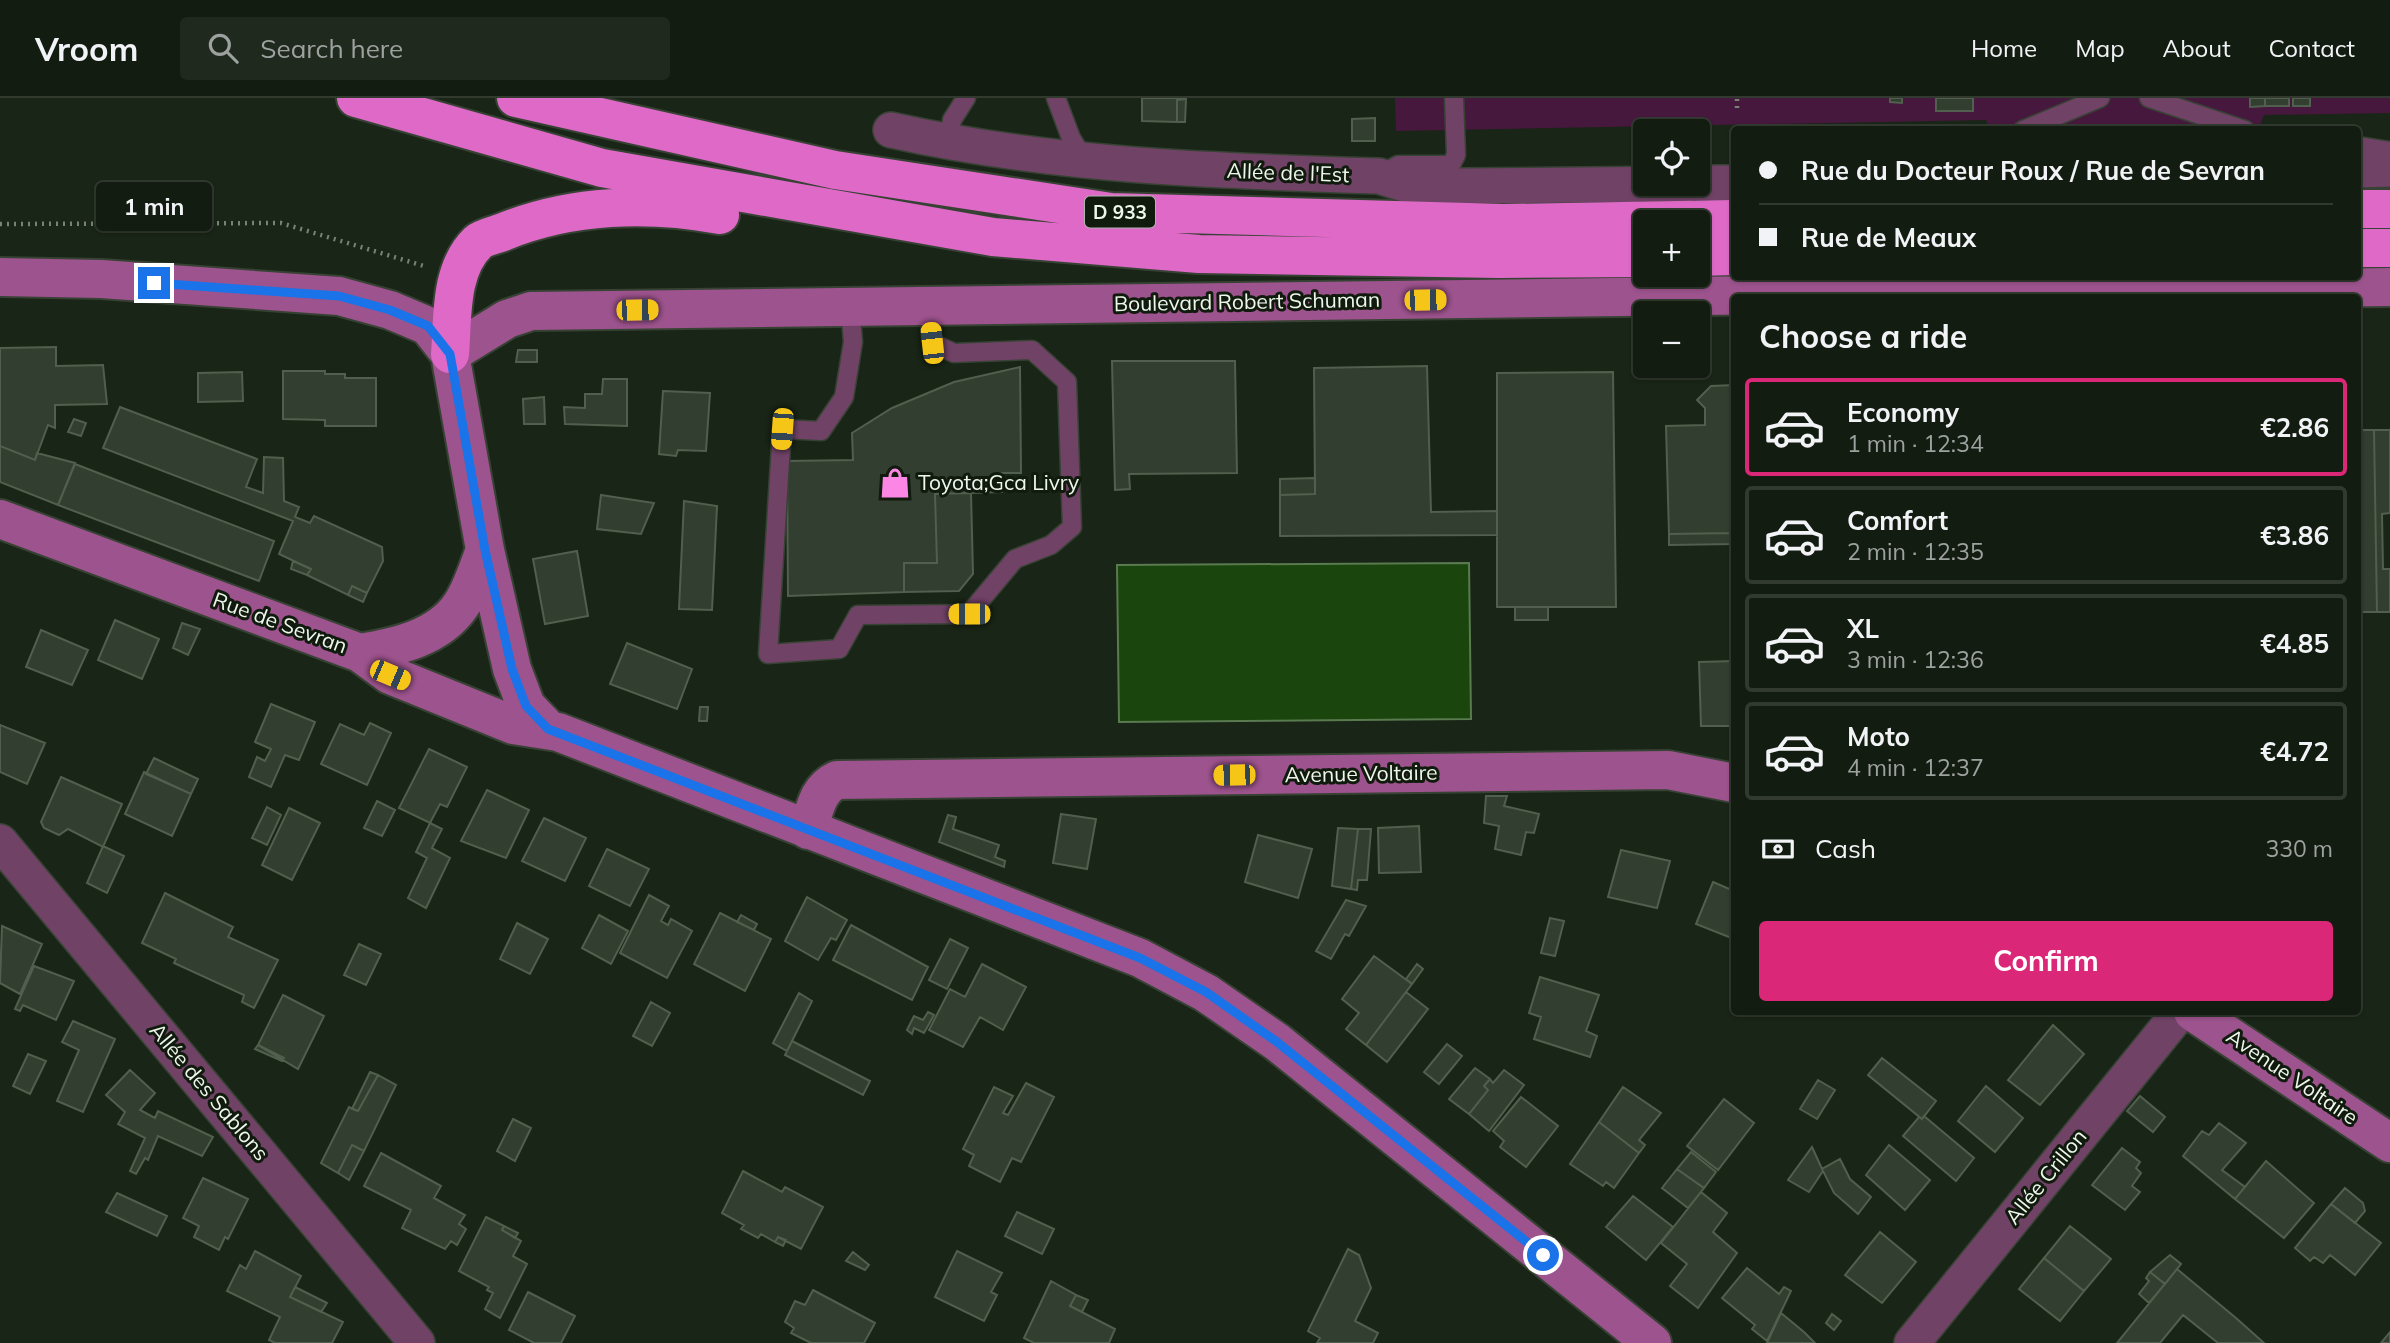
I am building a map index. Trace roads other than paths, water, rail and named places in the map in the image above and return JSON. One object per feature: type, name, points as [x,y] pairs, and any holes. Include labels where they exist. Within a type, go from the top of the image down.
[{"type":"highway","name":"D 933","points":[[356,98],[602,168],[993,237],[1199,254],[1499,259],[1633,258]]},
{"type":"highway","name":"D 933","points":[[516,98],[835,170],[1111,212],[1503,223],[1731,219]]},
{"type":"highway","points":[[450,354],[457,276],[479,242],[524,223],[598,209],[673,207],[765,222],[845,212]]},
{"type":"highway","points":[[2361,209],[2390,209]]},
{"type":"highway","points":[[2361,248],[2390,248]]},
{"type":"highway","points":[[1710,257],[1731,256]]},
{"type":"street","name":"Allée de l'Est","points":[[891,130],[948,143],[1163,169],[1379,176],[1408,185],[1633,184]]},
{"type":"street","points":[[2361,170],[2390,169]]},
{"type":"street","points":[[1710,184],[1731,183]]},
{"type":"street","points":[[0,277],[101,279],[339,296],[390,310],[428,326],[450,354],[485,550],[512,669],[526,706],[548,729]]},
{"type":"street","name":"Boulevard Robert Schuman","points":[[1851,294],[2390,287]]},
{"type":"street","name":"Boulevard Robert Schuman","points":[[450,354],[507,319],[531,311],[1731,296]]},
{"type":"street","name":"Rue de Sevran","points":[[0,519],[360,653],[390,675],[513,725],[548,729],[1140,958],[1206,992],[1277,1042],[1652,1343]]},
{"type":"street","points":[[360,653],[390,648],[427,635],[461,606],[485,550]]},
{"type":"street","name":"Avenue Voltaire","points":[[808,830],[819,796],[826,785],[837,780],[1668,770],[1731,782]]},
{"type":"street","name":"Allée des Sablons","points":[[0,842],[417,1343]]},
{"type":"street","name":"Allée Crillon","points":[[1912,1343],[2178,1015]]},
{"type":"street","name":"Avenue Voltaire","points":[[2198,1015],[2390,1143]]},
{"type":"lane","points":[[948,143],[952,120],[966,98]]},
{"type":"lane","points":[[1056,98],[1071,138],[1085,161]]},
{"type":"lane","points":[[1379,176],[1398,165],[1451,165],[1456,155],[1454,98]]},
{"type":"lane","points":[[2032,126],[2100,98]]},
{"type":"lane","points":[[2149,98],[2233,126]]},
{"type":"lane","points":[[2361,147],[2390,151]]},
{"type":"lane","points":[[850,307],[853,342],[844,397],[821,431],[782,429],[768,654],[838,649],[858,615],[969,614],[1016,559],[1051,545],[1072,527],[1067,382],[1032,350],[954,353],[932,343],[928,306]]},
{"type":"place","name":"Toyota;Gca Livry","points":[[895,483]]}]
